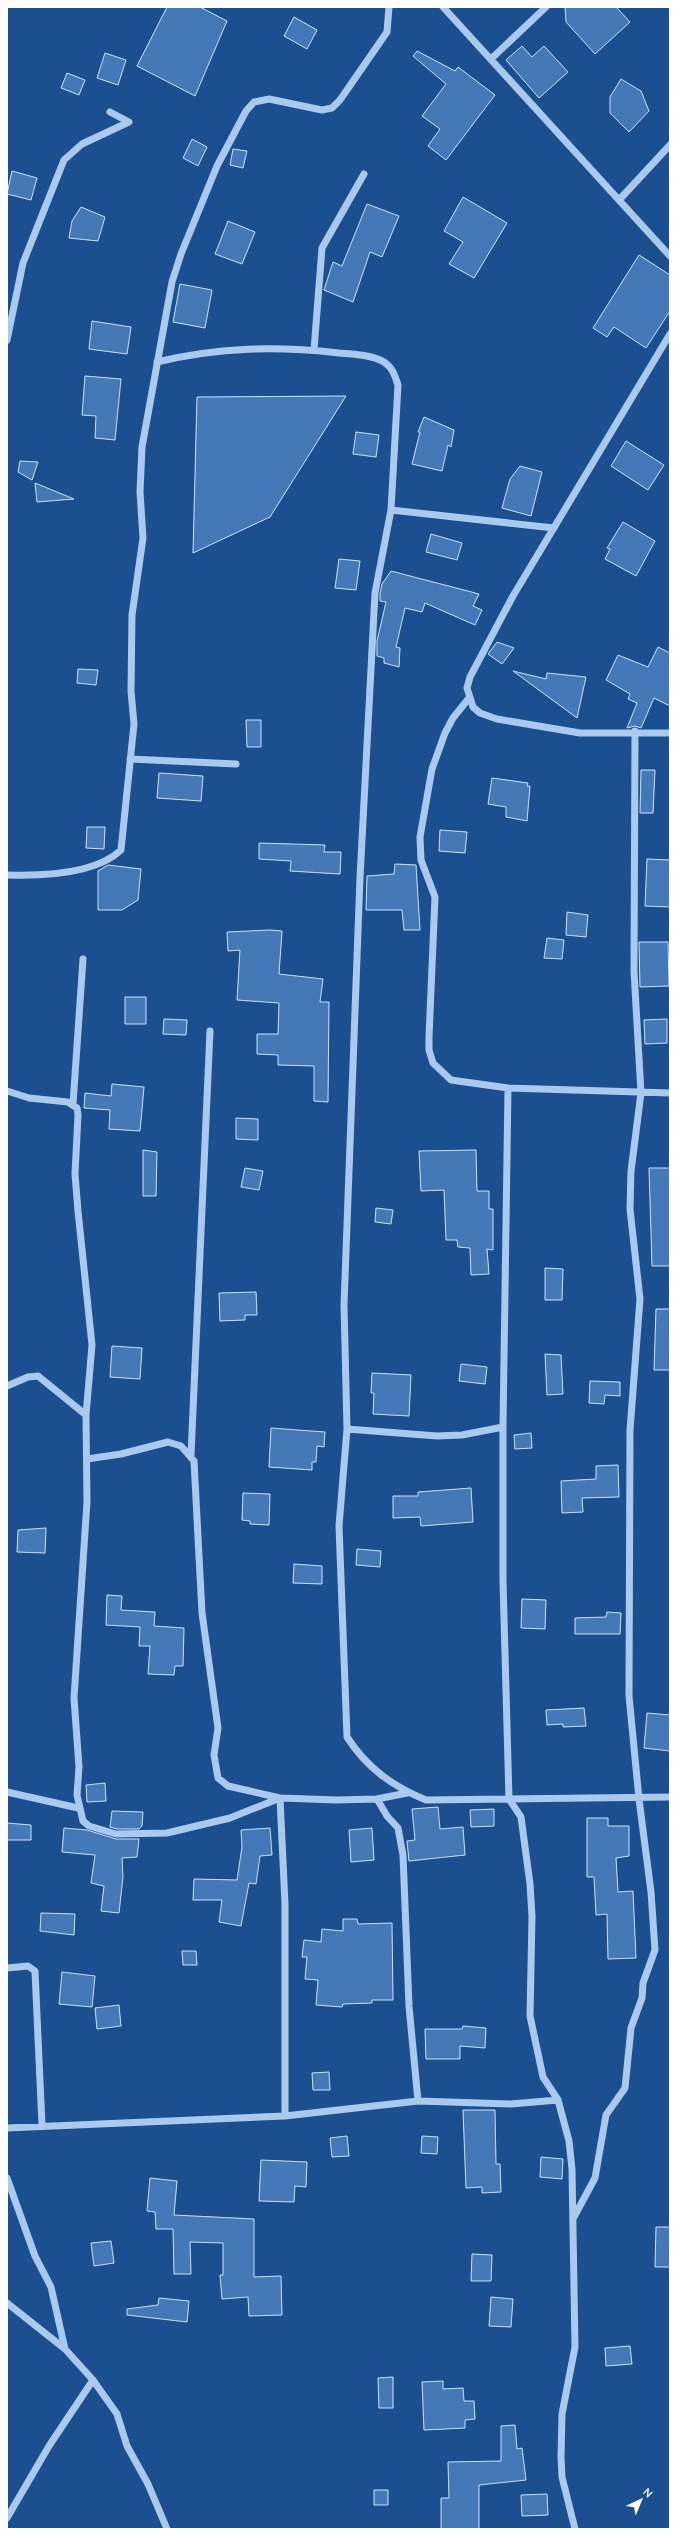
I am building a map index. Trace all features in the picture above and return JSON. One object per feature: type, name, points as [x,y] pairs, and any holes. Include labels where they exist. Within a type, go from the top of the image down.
[{"type":"street","points":[[7,875],[54,876],[114,856],[121,850],[134,724],[131,691],[132,615],[143,538],[140,470],[164,319],[180,254],[217,166],[246,111],[254,102],[269,98],[322,110],[332,108],[340,100],[387,32],[389,7]]},
{"type":"street","points":[[443,7],[620,199],[670,256]]},
{"type":"street","points":[[491,60],[546,7]]},
{"type":"street","points":[[7,340],[23,263],[64,160],[82,144],[129,122],[110,112]]},
{"type":"street","points":[[620,199],[670,145]]},
{"type":"street","points":[[314,350],[322,248],[364,174]]},
{"type":"street","points":[[670,334],[513,596],[470,677],[467,688],[473,707],[480,712],[497,719],[580,733],[635,731],[670,733]]},
{"type":"street","points":[[157,362],[228,349],[314,350],[370,358],[383,362],[392,369],[398,385],[391,510],[375,593],[360,878],[344,1305],[347,1429],[339,1526],[347,1737],[360,1757],[378,1774],[407,1793],[426,1800],[639,1799],[670,1797]]},
{"type":"street","points":[[391,510],[554,528]]},
{"type":"street","points":[[469,698],[448,728],[432,769],[420,837],[420,860],[435,897],[429,1050],[437,1069],[451,1080],[508,1088],[670,1093]]},
{"type":"street","points":[[574,2217],[595,2178],[606,2115],[625,2088],[630,2028],[642,1998],[643,1983],[655,1950],[651,1892],[639,1799],[629,1696],[630,1430],[640,1299],[630,1192],[641,1093],[634,971],[635,731]]},
{"type":"street","points":[[130,759],[236,764]]},
{"type":"street","points":[[83,959],[73,1104],[78,1115],[76,1174],[78,1211],[92,1324],[92,1344],[86,1415],[87,1502],[74,1698],[79,1767],[78,1808],[83,1821],[98,1829],[116,1834],[167,1833],[230,1818],[280,1798]]},
{"type":"street","points":[[210,1031],[191,1455],[196,1470],[202,1613],[218,1728],[214,1755],[218,1778],[228,1786],[280,1798],[337,1800],[377,1799],[407,1793]]},
{"type":"street","points":[[508,1088],[503,1427],[503,1581],[509,1799],[521,1817],[530,1884],[532,1916],[530,2016],[543,2077],[558,2100],[569,2141],[574,2217],[575,2347],[562,2414],[561,2457],[562,2477],[575,2529]]},
{"type":"street","points":[[7,1091],[28,1098],[68,1102],[73,1104]]},
{"type":"street","points":[[7,1386],[38,1376],[86,1415]]},
{"type":"street","points":[[347,1429],[437,1436],[462,1435],[503,1427]]},
{"type":"street","points":[[87,1458],[121,1454],[168,1442],[181,1446],[191,1455]]},
{"type":"street","points":[[7,1792],[78,1808]]},
{"type":"street","points":[[280,1798],[285,1904],[285,2116]]},
{"type":"street","points":[[377,1799],[387,1816],[398,1828],[403,1855],[409,2006],[418,2101]]},
{"type":"street","points":[[7,1968],[28,1966],[35,1971],[42,2125]]},
{"type":"street","points":[[7,2128],[42,2125],[285,2116],[418,2101],[511,2104],[558,2100]]},
{"type":"street","points":[[7,2178],[35,2256],[51,2287],[65,2349]]},
{"type":"street","points":[[7,2303],[65,2349],[93,2380],[117,2414],[127,2446],[148,2484],[164,2527]]},
{"type":"street","points":[[7,2518],[49,2446],[93,2380]]},
{"type":"building","points":[[167,7],[200,7],[227,21],[195,96],[137,66]]},
{"type":"building","points":[[565,7],[616,7],[630,22],[595,54],[566,22]]},
{"type":"building","points":[[294,17],[317,30],[307,49],[284,36]]},
{"type":"building","points":[[522,46],[532,57],[544,46],[568,72],[539,98],[506,60]]},
{"type":"building","points":[[417,51],[455,71],[458,67],[495,95],[446,160],[428,146],[440,129],[422,116],[446,84],[413,56]]},
{"type":"building","points":[[105,53],[126,60],[118,85],[97,78]]},
{"type":"building","points":[[67,73],[85,80],[79,95],[61,88]]},
{"type":"building","points":[[621,79],[641,91],[649,111],[629,132],[610,113],[610,97]]},
{"type":"building","points":[[192,139],[207,147],[198,166],[183,158]]},
{"type":"building","points":[[233,149],[247,151],[243,168],[230,165]]},
{"type":"building","points":[[12,171],[37,178],[31,200],[7,194]]},
{"type":"building","points":[[463,197],[507,223],[474,278],[449,264],[463,242],[444,231]]},
{"type":"building","points":[[367,204],[399,216],[382,257],[370,252],[353,302],[324,290],[333,262],[342,266]]},
{"type":"building","points":[[81,207],[105,217],[98,241],[69,238],[72,221]]},
{"type":"building","points":[[228,221],[255,232],[242,264],[215,254]]},
{"type":"building","points":[[639,255],[670,275],[670,311],[646,348],[614,327],[607,337],[593,328]]},
{"type":"building","points":[[180,284],[212,290],[205,328],[173,322]]},
{"type":"building","points":[[92,321],[131,327],[127,354],[89,349]]},
{"type":"building","points":[[85,376],[121,379],[115,440],[95,438],[96,416],[82,415]]},
{"type":"building","points":[[346,396],[270,517],[193,553],[197,397]]},
{"type":"building","points":[[424,417],[454,430],[451,447],[448,445],[442,471],[412,464],[420,432],[418,432]]},
{"type":"building","points":[[356,432],[379,435],[376,457],[353,454]]},
{"type":"building","points":[[626,441],[664,465],[648,490],[611,466]]},
{"type":"building","points":[[20,461],[38,462],[32,480],[18,472]]},
{"type":"building","points":[[520,466],[542,472],[531,516],[502,508],[510,479]]},
{"type":"building","points":[[35,483],[74,499],[37,502]]},
{"type":"building","points":[[623,522],[655,541],[636,576],[605,559],[610,549],[607,548]]},
{"type":"building","points":[[431,534],[462,543],[457,560],[426,552]]},
{"type":"building","points":[[339,559],[360,561],[356,590],[335,588]]},
{"type":"building","points":[[391,571],[479,594],[473,606],[482,610],[475,625],[425,603],[422,612],[405,608],[396,647],[400,648],[399,667],[384,663],[384,658],[377,656],[377,641],[386,602],[380,601],[380,594],[382,584]]},
{"type":"building","points":[[497,642],[514,648],[502,664],[488,654]]},
{"type":"building","points":[[658,647],[670,653],[670,706],[654,698],[641,728],[635,726],[627,728],[637,703],[628,699],[630,694],[606,680],[618,655],[648,667]]},
{"type":"building","points":[[78,669],[98,670],[96,685],[77,683]]},
{"type":"building","points":[[513,671],[546,679],[547,673],[586,677],[577,718]]},
{"type":"building","points":[[246,720],[261,720],[261,747],[247,747]]},
{"type":"building","points":[[641,770],[655,770],[653,813],[640,813]]},
{"type":"building","points":[[159,773],[203,776],[201,801],[157,798]]},
{"type":"building","points":[[492,778],[528,783],[527,786],[530,786],[527,821],[506,817],[506,807],[488,804]]},
{"type":"building","points":[[87,827],[105,827],[104,849],[86,848]]},
{"type":"building","points":[[440,830],[467,832],[465,853],[439,851]]},
{"type":"building","points":[[259,843],[325,845],[324,852],[341,852],[340,874],[290,871],[291,861],[259,859]]},
{"type":"building","points":[[647,859],[670,860],[670,907],[645,906]]},
{"type":"building","points":[[395,864],[416,865],[420,930],[404,930],[402,910],[366,910],[367,876],[394,874]]},
{"type":"building","points":[[108,865],[141,869],[138,900],[122,910],[98,910],[98,871]]},
{"type":"building","points":[[567,912],[588,915],[586,937],[566,935]]},
{"type":"building","points":[[270,930],[282,931],[279,974],[323,979],[320,1002],[329,1002],[328,1102],[314,1101],[314,1066],[278,1065],[278,1055],[257,1054],[257,1034],[278,1034],[279,1003],[237,1000],[240,950],[228,951],[227,932]]},
{"type":"building","points":[[547,938],[564,940],[562,959],[544,958]]},
{"type":"building","points":[[639,942],[668,942],[669,986],[640,987]]},
{"type":"building","points":[[125,997],[146,997],[146,1024],[125,1024]]},
{"type":"building","points":[[164,1019],[187,1020],[186,1035],[163,1034]]},
{"type":"building","points":[[667,1019],[667,1043],[645,1044],[644,1020]]},
{"type":"building","points":[[112,1084],[144,1087],[140,1131],[109,1129],[110,1110],[84,1108],[85,1093],[111,1096]]},
{"type":"building","points":[[236,1118],[258,1119],[258,1140],[236,1139]]},
{"type":"building","points":[[143,1150],[157,1152],[156,1196],[143,1196]]},
{"type":"building","points":[[476,1150],[477,1191],[489,1191],[489,1209],[493,1209],[493,1250],[487,1249],[489,1274],[471,1275],[470,1248],[458,1247],[457,1240],[446,1240],[444,1190],[421,1191],[419,1151]]},
{"type":"building","points":[[245,1168],[263,1171],[259,1190],[241,1187]]},
{"type":"building","points":[[649,1168],[670,1168],[670,1266],[652,1266]]},
{"type":"building","points":[[376,1208],[393,1210],[391,1224],[375,1222]]},
{"type":"building","points":[[545,1268],[563,1269],[562,1300],[545,1300]]},
{"type":"building","points":[[256,1292],[257,1315],[245,1315],[245,1320],[220,1321],[219,1293]]},
{"type":"building","points":[[656,1309],[670,1309],[670,1370],[654,1370]]},
{"type":"building","points":[[112,1346],[142,1348],[140,1379],[110,1377]]},
{"type":"building","points":[[545,1354],[561,1355],[563,1394],[547,1395]]},
{"type":"building","points":[[461,1364],[487,1367],[485,1384],[459,1381]]},
{"type":"building","points":[[372,1373],[411,1375],[409,1416],[373,1414],[374,1393],[371,1393]]},
{"type":"building","points":[[590,1381],[620,1382],[620,1396],[605,1395],[604,1404],[589,1403]]},
{"type":"building","points":[[271,1428],[325,1432],[324,1447],[317,1446],[316,1462],[312,1462],[312,1470],[269,1467]]},
{"type":"building","points":[[531,1433],[532,1448],[515,1449],[514,1435]]},
{"type":"building","points":[[618,1465],[619,1497],[582,1498],[583,1512],[562,1513],[561,1481],[596,1479],[596,1466]]},
{"type":"building","points":[[471,1488],[473,1522],[421,1526],[420,1517],[393,1518],[393,1496],[418,1496],[418,1492]]},
{"type":"building","points":[[243,1493],[270,1494],[269,1525],[250,1524],[250,1521],[242,1520]]},
{"type":"building","points":[[46,1528],[45,1553],[17,1552],[18,1530]]},
{"type":"building","points":[[357,1549],[381,1551],[380,1567],[356,1565]]},
{"type":"building","points":[[294,1564],[322,1566],[322,1584],[293,1583]]},
{"type":"building","points":[[107,1595],[122,1596],[121,1610],[155,1612],[154,1626],[184,1628],[183,1666],[175,1666],[174,1675],[148,1674],[150,1646],[139,1646],[140,1627],[106,1625]]},
{"type":"building","points":[[522,1599],[546,1600],[545,1629],[521,1628]]},
{"type":"building","points":[[607,1612],[621,1613],[620,1634],[575,1634],[575,1618],[606,1617]]},
{"type":"building","points":[[584,1708],[586,1726],[563,1727],[563,1724],[547,1725],[546,1710]]},
{"type":"building","points":[[647,1713],[670,1715],[670,1751],[644,1748]]},
{"type":"building","points":[[105,1783],[106,1801],[87,1802],[86,1785]]},
{"type":"building","points":[[438,1807],[440,1829],[463,1827],[465,1855],[409,1861],[407,1841],[415,1840],[412,1809]]},
{"type":"building","points":[[494,1809],[494,1826],[471,1827],[470,1810]]},
{"type":"building","points":[[112,1811],[143,1812],[142,1826],[139,1829],[117,1829],[110,1827]]},
{"type":"building","points":[[587,1818],[608,1818],[608,1826],[629,1826],[629,1856],[616,1858],[618,1892],[633,1891],[636,1958],[608,1959],[607,1914],[596,1915],[594,1877],[587,1877]]},
{"type":"building","points":[[7,1823],[31,1825],[31,1840],[7,1840]]},
{"type":"building","points":[[64,1828],[87,1830],[116,1839],[139,1839],[137,1857],[122,1858],[123,1877],[119,1913],[101,1911],[104,1886],[91,1883],[95,1855],[62,1852]]},
{"type":"building","points":[[270,1828],[272,1855],[260,1856],[256,1884],[249,1883],[241,1926],[219,1922],[222,1900],[193,1900],[194,1879],[237,1880],[242,1847],[241,1830]]},
{"type":"building","points":[[372,1828],[374,1860],[351,1862],[349,1830]]},
{"type":"building","points":[[41,1913],[75,1914],[74,1935],[40,1931]]},
{"type":"building","points":[[343,1919],[357,1919],[358,1924],[392,1923],[393,2000],[372,2000],[372,2003],[343,2004],[342,2007],[316,2005],[318,1980],[305,1979],[307,1957],[302,1957],[304,1940],[321,1942],[322,1929],[343,1931]]},
{"type":"building","points":[[182,1951],[196,1951],[197,1965],[183,1965]]},
{"type":"building","points":[[62,1972],[95,1976],[92,2007],[59,2004]]},
{"type":"building","points":[[119,2005],[121,2026],[97,2029],[95,2008]]},
{"type":"building","points":[[463,2026],[486,2028],[485,2048],[460,2046],[460,2059],[426,2059],[425,2029],[462,2029]]},
{"type":"building","points":[[329,2072],[330,2090],[313,2090],[312,2073]]},
{"type":"building","points":[[463,2110],[495,2110],[496,2164],[500,2164],[501,2192],[482,2193],[482,2187],[466,2188]]},
{"type":"building","points":[[347,2136],[349,2156],[332,2157],[330,2138]]},
{"type":"building","points":[[422,2136],[438,2137],[437,2154],[421,2153]]},
{"type":"building","points":[[541,2157],[563,2159],[562,2179],[540,2177]]},
{"type":"building","points":[[261,2160],[307,2162],[306,2187],[295,2186],[294,2202],[259,2201]]},
{"type":"building","points":[[150,2178],[177,2181],[174,2215],[254,2219],[254,2277],[281,2276],[282,2315],[249,2316],[248,2297],[222,2299],[220,2275],[223,2275],[223,2243],[190,2242],[191,2274],[174,2274],[173,2229],[156,2229],[155,2212],[147,2211]]},
{"type":"building","points":[[656,2227],[670,2227],[670,2267],[655,2267]]},
{"type":"building","points":[[111,2241],[114,2263],[94,2266],[91,2243]]},
{"type":"building","points":[[472,2254],[492,2255],[491,2281],[471,2281]]},
{"type":"building","points":[[491,2297],[513,2299],[511,2327],[489,2326]]},
{"type":"building","points":[[159,2298],[189,2301],[187,2322],[127,2315],[127,2309],[158,2305]]},
{"type":"building","points":[[630,2346],[632,2364],[606,2366],[605,2348]]},
{"type":"building","points":[[393,2377],[393,2408],[379,2408],[378,2378]]},
{"type":"building","points":[[443,2381],[443,2389],[463,2388],[464,2401],[474,2401],[475,2419],[465,2420],[465,2428],[424,2430],[422,2382]]},
{"type":"building","points":[[515,2425],[517,2449],[522,2448],[526,2480],[479,2485],[479,2529],[441,2529],[441,2498],[449,2498],[448,2462],[501,2461],[501,2426]]},
{"type":"building","points":[[374,2490],[388,2490],[388,2505],[374,2505]]},
{"type":"building","points":[[547,2494],[548,2515],[522,2516],[521,2495]]}]
